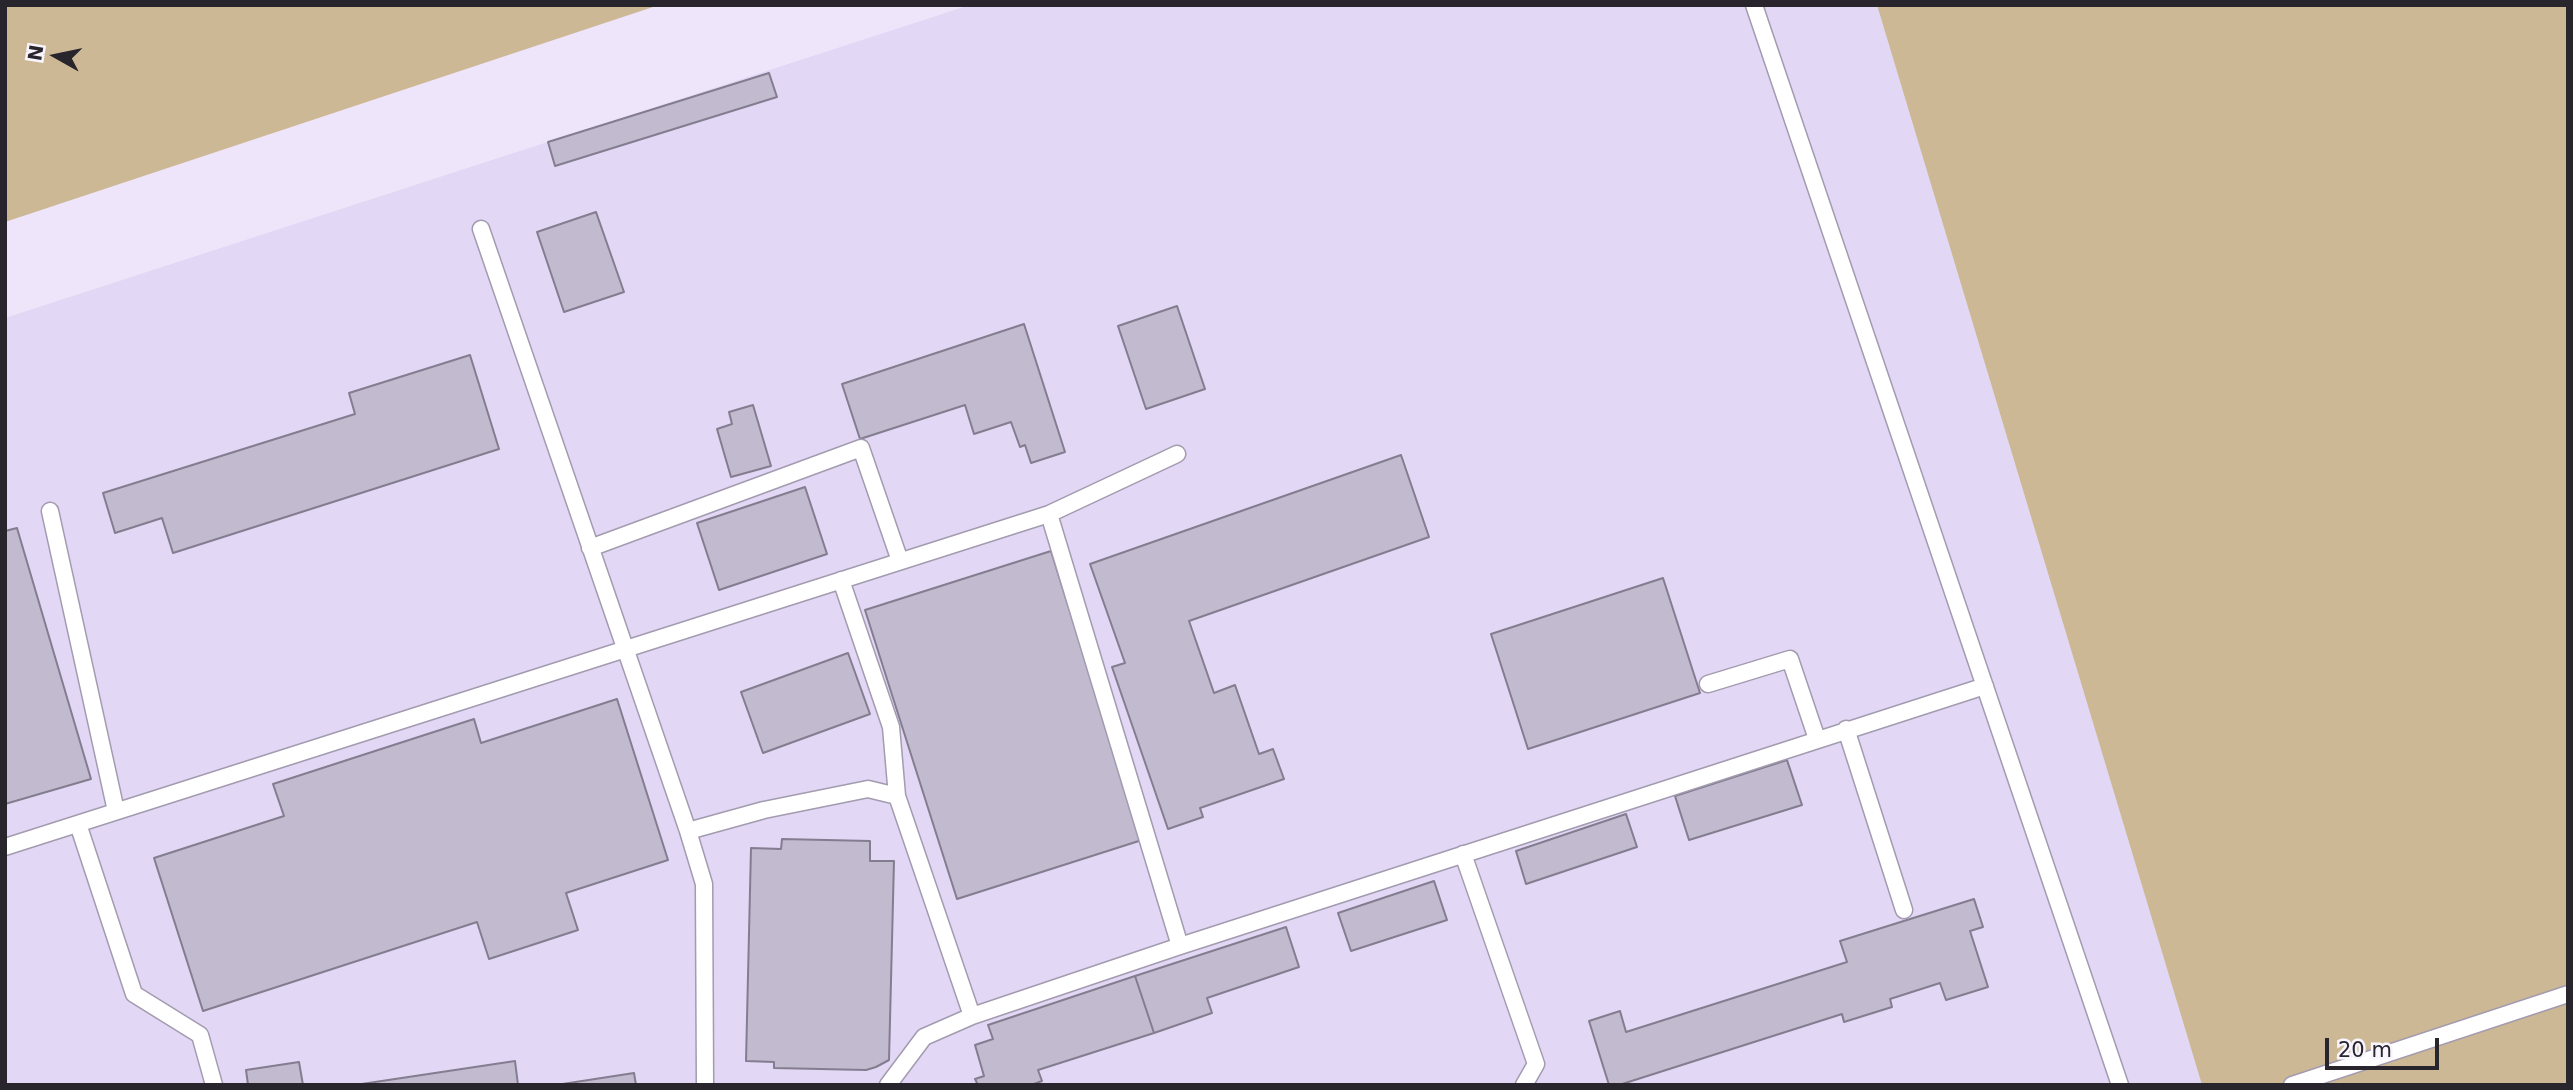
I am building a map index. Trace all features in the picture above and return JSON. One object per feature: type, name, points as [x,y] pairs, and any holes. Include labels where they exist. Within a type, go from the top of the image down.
[{"type":"lane","points":[[1754,5],[2120,1085]]},
{"type":"lane","points":[[481,229],[704,884],[705,1085]]},
{"type":"lane","points":[[590,548],[862,448],[900,561]]},
{"type":"lane","points":[[5,847],[1049,514],[1177,454]]},
{"type":"lane","points":[[50,511],[116,811]]},
{"type":"lane","points":[[1049,514],[1180,946]]},
{"type":"lane","points":[[841,580],[891,727],[897,796],[972,1016]]},
{"type":"lane","points":[[1708,684],[1790,659],[1816,739]]},
{"type":"lane","points":[[888,1085],[924,1037],[972,1016],[1846,729],[1985,686]]},
{"type":"lane","points":[[1846,729],[1904,910]]},
{"type":"lane","points":[[688,831],[764,810],[868,789],[897,796]]},
{"type":"lane","points":[[78,824],[134,994],[200,1035],[214,1085]]},
{"type":"lane","points":[[1463,854],[1536,1064],[1524,1085]]},
{"type":"lane","points":[[2292,1085],[2568,994]]},
{"type":"shaded area","points":[[5,5],[659,5],[5,222]]},
{"type":"shaded area","points":[[970,5],[1877,5],[2202,1085],[5,1085],[5,318]]},
{"type":"shaded area","points":[[1877,5],[2568,5],[2568,1085],[2202,1085]]},
{"type":"building","points":[[769,73],[777,97],[555,166],[548,142]]},
{"type":"building","points":[[596,212],[624,292],[564,312],[537,232]]},
{"type":"building","points":[[1177,306],[1205,389],[1146,409],[1118,326]]},
{"type":"building","points":[[1024,324],[1065,452],[1031,463],[1025,445],[1020,447],[1011,422],[974,434],[965,405],[860,439],[842,384]]},
{"type":"building","points":[[470,355],[499,449],[173,553],[162,518],[115,533],[103,493],[355,414],[349,393]]},
{"type":"building","points":[[753,405],[771,466],[731,477],[717,429],[732,424],[729,412]]},
{"type":"building","points":[[1401,455],[1429,537],[1189,621],[1214,693],[1235,685],[1259,754],[1273,749],[1284,779],[1200,808],[1203,817],[1168,829],[1112,667],[1125,663],[1090,564]]},
{"type":"building","points":[[805,487],[827,554],[719,590],[697,523]]},
{"type":"building","points":[[17,528],[91,779],[5,804],[5,531]]},
{"type":"building","points":[[1051,551],[1142,840],[957,899],[865,610]]},
{"type":"building","points":[[1663,578],[1700,693],[1528,749],[1491,634]]},
{"type":"building","points":[[848,653],[870,714],[763,753],[741,692]]},
{"type":"building","points":[[617,699],[668,860],[566,893],[578,930],[489,959],[477,922],[203,1011],[154,858],[284,816],[273,784],[474,719],[481,743]]},
{"type":"building","points":[[1787,760],[1802,805],[1689,840],[1675,796]]},
{"type":"building","points":[[1626,814],[1637,847],[1526,884],[1516,851]]},
{"type":"building","points":[[782,839],[870,841],[870,861],[894,861],[889,1060],[876,1067],[866,1070],[774,1068],[774,1062],[746,1061],[751,848],[781,849]]},
{"type":"building","points":[[1434,881],[1447,920],[1351,951],[1338,913]]},
{"type":"building","points":[[1974,899],[1983,927],[1970,931],[1988,987],[1946,1000],[1940,983],[1890,999],[1892,1007],[1844,1022],[1842,1014],[1619,1085],[1609,1085],[1589,1021],[1620,1011],[1626,1032],[1847,962],[1840,941]]},
{"type":"building","points":[[1286,927],[1299,967],[1207,998],[1212,1013],[1154,1033],[1135,976]]},
{"type":"building","points":[[1135,976],[1154,1033],[1038,1070],[1042,1081],[1031,1085],[978,1085],[975,1079],[984,1076],[975,1045],[993,1039],[988,1025]]},
{"type":"building","points":[[515,1061],[518,1085],[355,1085]]},
{"type":"building","points":[[299,1062],[303,1085],[248,1085],[246,1070]]},
{"type":"building","points":[[634,1073],[636,1085],[556,1085]]}]
